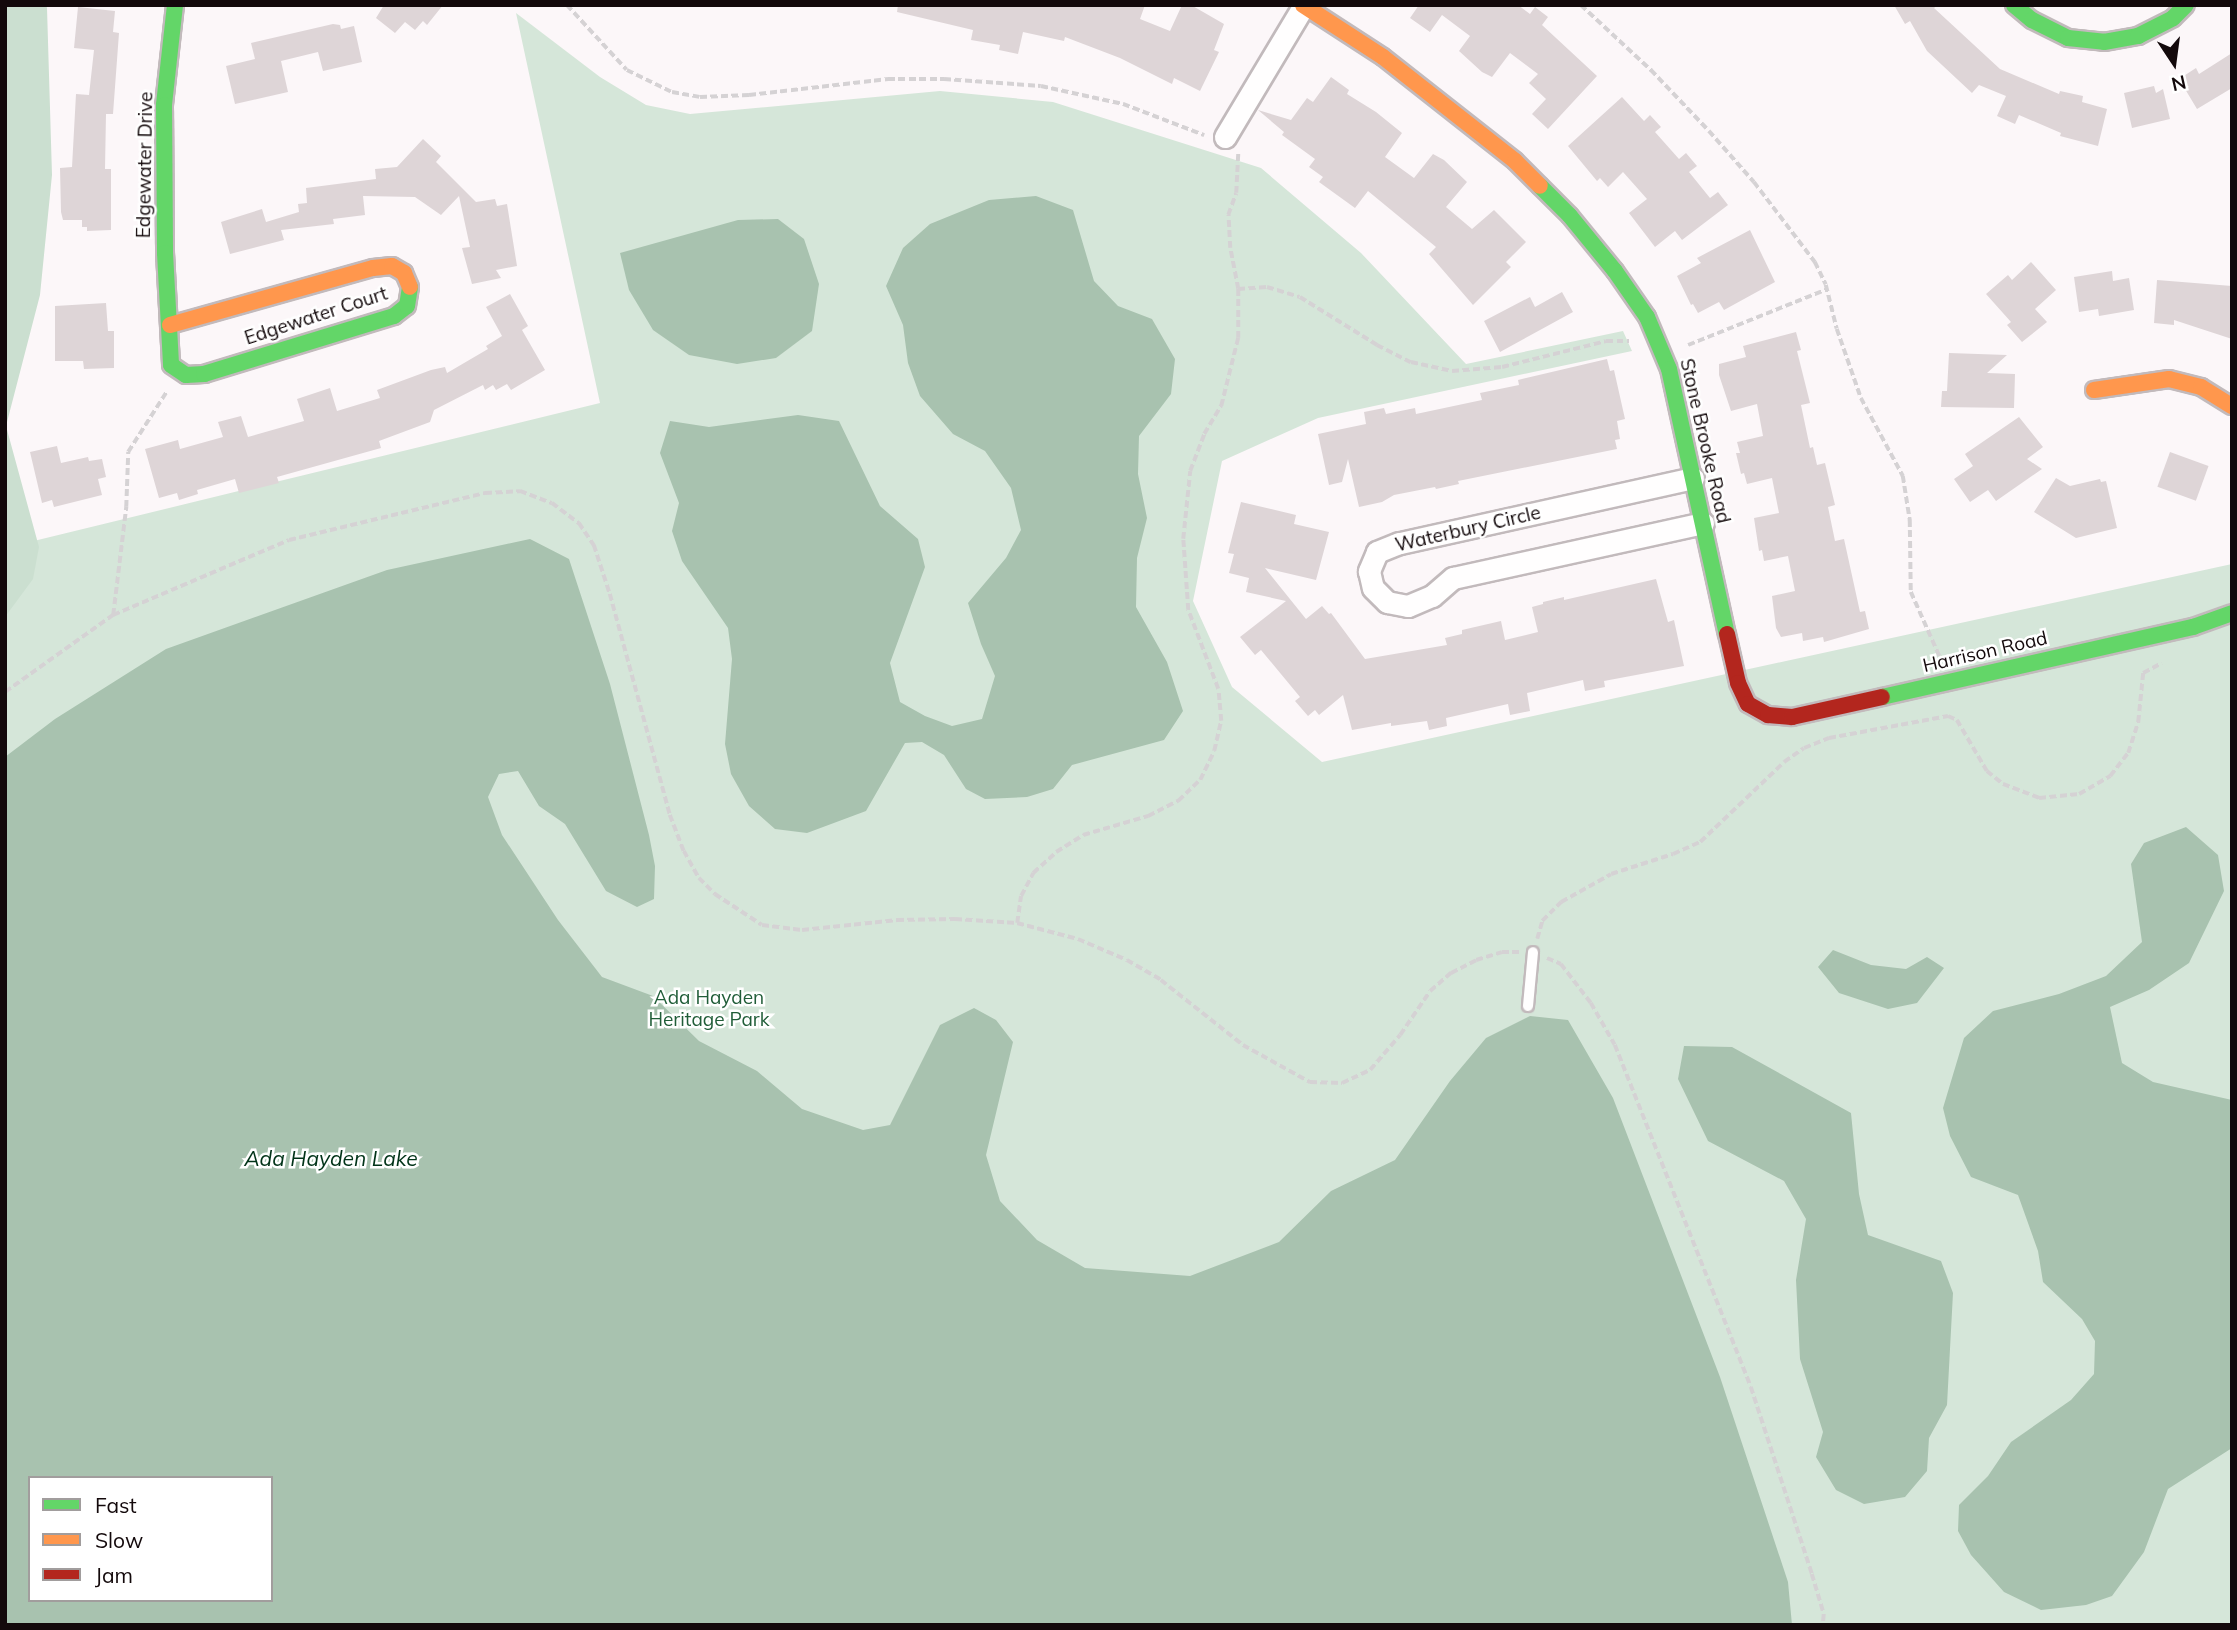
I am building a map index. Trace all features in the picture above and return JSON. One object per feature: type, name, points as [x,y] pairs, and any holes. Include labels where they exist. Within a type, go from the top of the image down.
[{"type":"street","points":[[1225,137],[1303,5]]},
{"type":"street","name":"Stone Brooke Road","points":[[1303,5],[1383,57],[1515,160],[1570,216],[1615,271],[1647,317],[1662,348],[1738,682],[1748,704]]},
{"type":"street","points":[[2014,5],[2032,20],[2068,37],[2104,42],[2138,36],[2173,18],[2186,5]]},
{"type":"street","name":"Edgewater Drive","points":[[170,325],[165,253],[164,105],[178,6]]},
{"type":"street","name":"Edgewater Court","points":[[170,325],[373,268],[392,266],[404,274],[411,290],[407,306],[394,316],[204,374],[186,375],[180,371]]},
{"type":"street","points":[[170,325],[171,365],[180,371]]},
{"type":"street","points":[[2094,390],[2169,379],[2201,387],[2232,406]]},
{"type":"street","name":"Waterbury Circle","points":[[1693,478],[1399,543],[1377,552],[1369,571],[1373,588],[1387,602],[1408,606],[1432,596],[1453,578],[1703,523]]},
{"type":"street","name":"Harrison Road","points":[[1748,704],[1768,715],[1792,717],[2193,627],[2232,613]]},
{"type":"lane","points":[[1528,1006],[1533,951]]},
{"type":"path","points":[[567,5],[626,70],[672,92],[700,97],[749,95],[888,79],[944,79],[1041,86],[1123,104],[1196,134],[1225,137],[1237,149],[1239,164],[1236,193],[1228,215],[1230,248],[1238,289],[1238,338],[1221,406],[1204,434],[1190,471],[1184,510],[1184,578],[1188,610],[1218,689],[1221,720],[1214,751],[1200,780],[1178,801],[1148,816],[1083,835],[1056,852],[1033,873],[1021,895],[1017,923]]},
{"type":"path","points":[[1581,5],[1651,70],[1745,172],[1815,262],[1827,289],[1837,329],[1861,398],[1903,476],[1910,520],[1911,592],[1950,682]]},
{"type":"path","points":[[1238,289],[1267,287],[1300,297],[1377,345],[1411,362],[1452,372],[1502,367],[1606,341],[1623,340],[1678,349],[1827,289]]},
{"type":"path","points":[[113,615],[126,507],[128,452],[180,371]]},
{"type":"path","points":[[5,692],[113,615],[289,540],[485,493],[520,491],[552,503],[579,523],[594,545],[670,814],[684,851],[699,878],[715,894],[734,910],[762,925],[802,930],[897,920],[955,919],[1017,923],[1078,939],[1127,960],[1161,980],[1243,1045],[1310,1082],[1342,1083],[1370,1070],[1400,1035],[1430,991],[1451,973],[1476,960],[1502,952],[1533,951],[1561,964],[1591,1003],[1615,1045],[1751,1387],[1812,1574],[1824,1614],[1823,1625]]},
{"type":"path","points":[[1533,951],[1542,921],[1561,902],[1611,874],[1673,854],[1700,842],[1784,762],[1804,748],[1829,738],[1948,716],[1957,720],[1987,771],[2003,784],[2039,798],[2079,794],[2110,776],[2128,752],[2138,722],[2143,673],[2148,667],[2169,661]]},
{"type":"green space","name":"Ada Hayden Heritage Park","points":[[516,13],[600,77],[646,105],[690,114],[940,91],[1053,102],[1261,168],[1361,253],[1466,364],[1623,331],[1632,351],[1318,418],[1222,461],[1193,601],[1232,687],[1322,762],[2232,564],[2232,1625],[5,1625],[5,548],[600,403]]},
{"type":"shaded area","points":[[5,5],[46,5],[47,8],[52,175],[40,295],[6,426],[39,547],[33,579],[5,617]]},
{"type":"water","points":[[1036,196],[1073,210],[1094,281],[1118,306],[1152,319],[1175,359],[1171,394],[1139,436],[1138,474],[1147,518],[1137,558],[1136,607],[1167,662],[1183,711],[1164,740],[1072,765],[1053,789],[1027,797],[985,799],[966,789],[944,755],[922,742],[905,743],[866,811],[807,833],[775,829],[749,806],[731,774],[725,744],[732,659],[728,628],[682,561],[672,531],[679,503],[660,453],[670,421],[709,427],[798,415],[839,421],[880,506],[918,539],[925,567],[890,663],[900,702],[925,716],[952,726],[982,719],[995,676],[968,603],[1006,558],[1021,530],[1011,488],[985,451],[953,434],[920,396],[908,363],[903,325],[886,286],[903,248],[930,224],[989,200]]},
{"type":"water","points":[[778,219],[804,239],[819,284],[812,331],[776,358],[737,364],[689,355],[653,330],[629,290],[620,253],[738,220]]},
{"type":"water","name":"Ada Hayden Lake","points":[[530,539],[569,559],[610,684],[649,835],[655,866],[654,899],[637,907],[606,891],[565,824],[539,806],[518,771],[499,774],[488,797],[502,835],[558,920],[602,977],[653,996],[699,1041],[757,1071],[802,1109],[863,1130],[890,1125],[940,1025],[974,1008],[996,1020],[1013,1042],[986,1155],[1000,1201],[1037,1240],[1085,1268],[1190,1276],[1279,1242],[1331,1191],[1395,1160],[1450,1081],[1486,1038],[1530,1016],[1568,1020],[1613,1098],[1720,1377],[1788,1582],[1792,1625],[5,1625],[5,757],[55,719],[166,649],[387,570]]},
{"type":"water","points":[[2186,827],[2218,855],[2224,891],[2189,963],[2149,990],[2110,1007],[2122,1063],[2153,1082],[2232,1100],[2232,1448],[2168,1489],[2144,1552],[2112,1596],[2086,1605],[2041,1610],[2004,1592],[1971,1555],[1958,1531],[1959,1505],[1988,1476],[2011,1442],[2071,1400],[2094,1374],[2095,1341],[2082,1319],[2043,1282],[2038,1251],[2018,1195],[1971,1177],[1950,1136],[1943,1108],[1964,1038],[1993,1011],[2059,994],[2106,976],[2142,942],[2131,864],[2144,843]]},
{"type":"water","points":[[1833,950],[1871,965],[1906,969],[1927,957],[1944,968],[1917,1003],[1888,1009],[1839,993],[1818,967]]},
{"type":"water","points":[[1684,1046],[1732,1047],[1851,1113],[1859,1194],[1868,1235],[1941,1261],[1953,1293],[1947,1405],[1929,1438],[1927,1471],[1905,1497],[1864,1504],[1836,1490],[1816,1457],[1823,1432],[1800,1359],[1796,1280],[1806,1219],[1784,1181],[1708,1141],[1678,1079]]},
{"type":"building","points":[[384,5],[443,5],[427,25],[423,21],[415,30],[405,22],[395,33],[376,18]]},
{"type":"building","points":[[898,5],[1145,5],[1140,19],[1170,31],[1182,5],[1191,5],[1224,24],[1214,50],[1219,52],[1200,91],[1174,78],[1172,84],[1120,58],[1065,37],[1064,41],[1023,32],[1018,54],[999,50],[1000,45],[971,40],[973,30],[897,12]]},
{"type":"building","points":[[1419,5],[1518,5],[1530,14],[1535,7],[1548,17],[1542,25],[1597,76],[1548,129],[1532,114],[1546,99],[1529,83],[1538,74],[1510,53],[1492,77],[1482,72],[1459,51],[1470,36],[1442,15],[1430,32],[1410,18]]},
{"type":"building","points":[[1894,5],[1938,5],[1934,8],[2000,69],[2059,94],[2060,91],[2083,96],[2082,102],[2107,109],[2098,146],[2060,136],[2061,133],[2019,115],[2015,124],[1997,116],[2006,96],[1979,85],[1972,93],[1927,51],[1910,21],[1905,24]]},
{"type":"building","points":[[78,7],[115,11],[113,32],[119,33],[113,114],[106,114],[105,169],[111,169],[111,230],[87,231],[87,227],[82,227],[82,220],[63,220],[61,212],[60,168],[72,167],[76,94],[89,95],[94,50],[74,48]]},
{"type":"building","points":[[333,24],[340,25],[341,29],[354,26],[362,62],[323,71],[318,52],[281,61],[288,92],[235,104],[226,66],[255,59],[251,43]]},
{"type":"building","points":[[2232,53],[2232,88],[2197,109],[2179,79],[2196,68],[2199,74]]},
{"type":"building","points":[[1331,77],[1349,90],[1347,94],[1402,133],[1385,157],[1414,178],[1433,154],[1444,160],[1467,182],[1446,207],[1472,229],[1494,210],[1526,242],[1506,262],[1511,267],[1473,305],[1429,254],[1436,247],[1368,191],[1355,208],[1319,182],[1323,177],[1309,167],[1315,159],[1282,135],[1284,132],[1258,110],[1291,120],[1307,98],[1313,102]]},
{"type":"building","points":[[2154,86],[2156,93],[2163,89],[2170,119],[2132,128],[2124,93]]},
{"type":"building","points":[[1622,97],[1644,121],[1650,115],[1661,127],[1655,132],[1679,159],[1686,153],[1697,166],[1689,172],[1710,198],[1718,192],[1728,205],[1682,240],[1675,231],[1655,247],[1629,213],[1647,199],[1623,172],[1608,187],[1600,178],[1597,181],[1568,146]]},
{"type":"building","points":[[423,139],[441,156],[436,162],[476,202],[495,199],[497,206],[507,204],[517,266],[496,270],[501,278],[472,284],[462,248],[470,247],[459,196],[441,215],[415,197],[363,196],[365,215],[333,219],[334,224],[281,230],[284,240],[230,254],[221,222],[262,209],[266,222],[299,212],[298,204],[307,203],[306,188],[376,179],[375,169],[397,167]]},
{"type":"building","points":[[1750,230],[1775,282],[1724,310],[1719,302],[1698,313],[1693,304],[1691,305],[1677,276],[1701,263],[1697,258]]},
{"type":"building","points":[[2031,262],[2056,290],[2035,309],[2047,322],[2022,342],[2007,325],[2011,322],[1986,294],[2008,275],[2012,280]]},
{"type":"building","points":[[2112,271],[2113,281],[2129,278],[2134,310],[2099,316],[2098,309],[2079,312],[2074,277]]},
{"type":"building","points":[[2157,280],[2232,286],[2232,339],[2174,320],[2174,325],[2154,323]]},
{"type":"building","points":[[1562,292],[1573,312],[1500,352],[1484,321],[1530,297],[1535,307]]},
{"type":"building","points":[[510,294],[528,326],[522,330],[545,370],[511,390],[507,384],[496,390],[493,385],[485,390],[483,385],[434,410],[430,422],[379,441],[381,448],[277,477],[279,483],[239,493],[235,479],[197,490],[198,494],[179,500],[177,493],[159,498],[145,449],[178,440],[180,449],[223,437],[218,422],[241,416],[248,437],[304,421],[297,399],[330,388],[337,411],[380,398],[377,390],[431,370],[445,367],[447,373],[488,349],[486,346],[502,336],[486,307]]},
{"type":"building","points":[[106,303],[108,331],[114,331],[114,368],[84,369],[83,361],[55,361],[55,306]]},
{"type":"building","points":[[1796,332],[1801,350],[1797,351],[1810,403],[1801,405],[1810,448],[1813,447],[1817,465],[1825,463],[1835,505],[1828,507],[1835,541],[1844,539],[1860,612],[1865,611],[1869,629],[1824,642],[1823,637],[1803,641],[1802,633],[1781,637],[1776,628],[1772,596],[1795,591],[1788,556],[1764,561],[1762,550],[1759,551],[1754,518],[1779,513],[1772,478],[1747,484],[1744,473],[1741,474],[1736,453],[1740,453],[1737,442],[1763,436],[1757,404],[1731,411],[1719,375],[1719,364],[1746,357],[1743,346]]},
{"type":"building","points":[[1949,353],[2007,355],[1987,373],[2015,374],[2014,408],[1941,407],[1942,391],[1947,391]]},
{"type":"building","points":[[1607,359],[1610,371],[1614,370],[1625,419],[1617,421],[1620,439],[1615,440],[1617,449],[1458,481],[1459,484],[1436,489],[1435,487],[1394,495],[1382,502],[1359,507],[1348,459],[1342,482],[1329,485],[1318,434],[1366,424],[1364,412],[1384,408],[1386,414],[1415,408],[1416,414],[1482,400],[1480,393],[1519,385],[1518,380]]},
{"type":"building","points":[[2019,417],[2043,447],[2027,459],[2042,469],[1996,501],[1988,490],[1970,502],[1954,479],[1973,466],[1965,454]]},
{"type":"building","points":[[57,446],[61,463],[88,457],[89,461],[102,459],[106,477],[98,479],[102,495],[54,507],[52,500],[42,503],[30,452]]},
{"type":"building","points":[[2170,452],[2209,466],[2196,501],[2157,487]]},
{"type":"building","points":[[2056,478],[2070,486],[2100,479],[2101,482],[2106,481],[2117,528],[2076,538],[2034,512]]},
{"type":"building","points":[[1241,502],[1296,515],[1294,524],[1329,532],[1316,580],[1265,568],[1306,619],[1322,606],[1331,613],[1365,659],[1447,645],[1445,638],[1462,634],[1462,630],[1501,621],[1505,640],[1538,632],[1532,607],[1543,602],[1564,597],[1564,600],[1656,579],[1668,622],[1674,620],[1684,666],[1604,681],[1605,687],[1585,691],[1583,680],[1527,693],[1530,711],[1510,715],[1508,704],[1446,718],[1447,726],[1429,730],[1427,721],[1391,726],[1391,723],[1352,730],[1343,695],[1319,715],[1315,710],[1308,716],[1295,701],[1300,697],[1261,650],[1255,655],[1240,637],[1286,601],[1246,592],[1249,578],[1229,573],[1234,554],[1228,553]]},
{"type":"traffic: fast","points":[[175,5],[164,105],[165,253],[171,365],[186,375],[204,374],[394,316],[407,306],[410,287]]},
{"type":"traffic: fast","points":[[2014,5],[2032,20],[2068,38],[2104,42],[2138,36],[2173,18],[2186,5]]},
{"type":"traffic: fast","points":[[1540,186],[1570,216],[1615,271],[1647,317],[1669,369],[1727,634]]},
{"type":"traffic: fast","points":[[1882,697],[2193,627],[2232,613]]},
{"type":"traffic: slow","points":[[1303,5],[1383,57],[1515,161],[1540,186]]},
{"type":"traffic: slow","points":[[170,325],[373,268],[392,266],[404,273],[410,287]]},
{"type":"traffic: slow","points":[[2094,390],[2169,379],[2201,387],[2232,406]]},
{"type":"traffic: jam","points":[[1727,634],[1738,683],[1748,704],[1768,715],[1792,717],[1882,697]]}]
